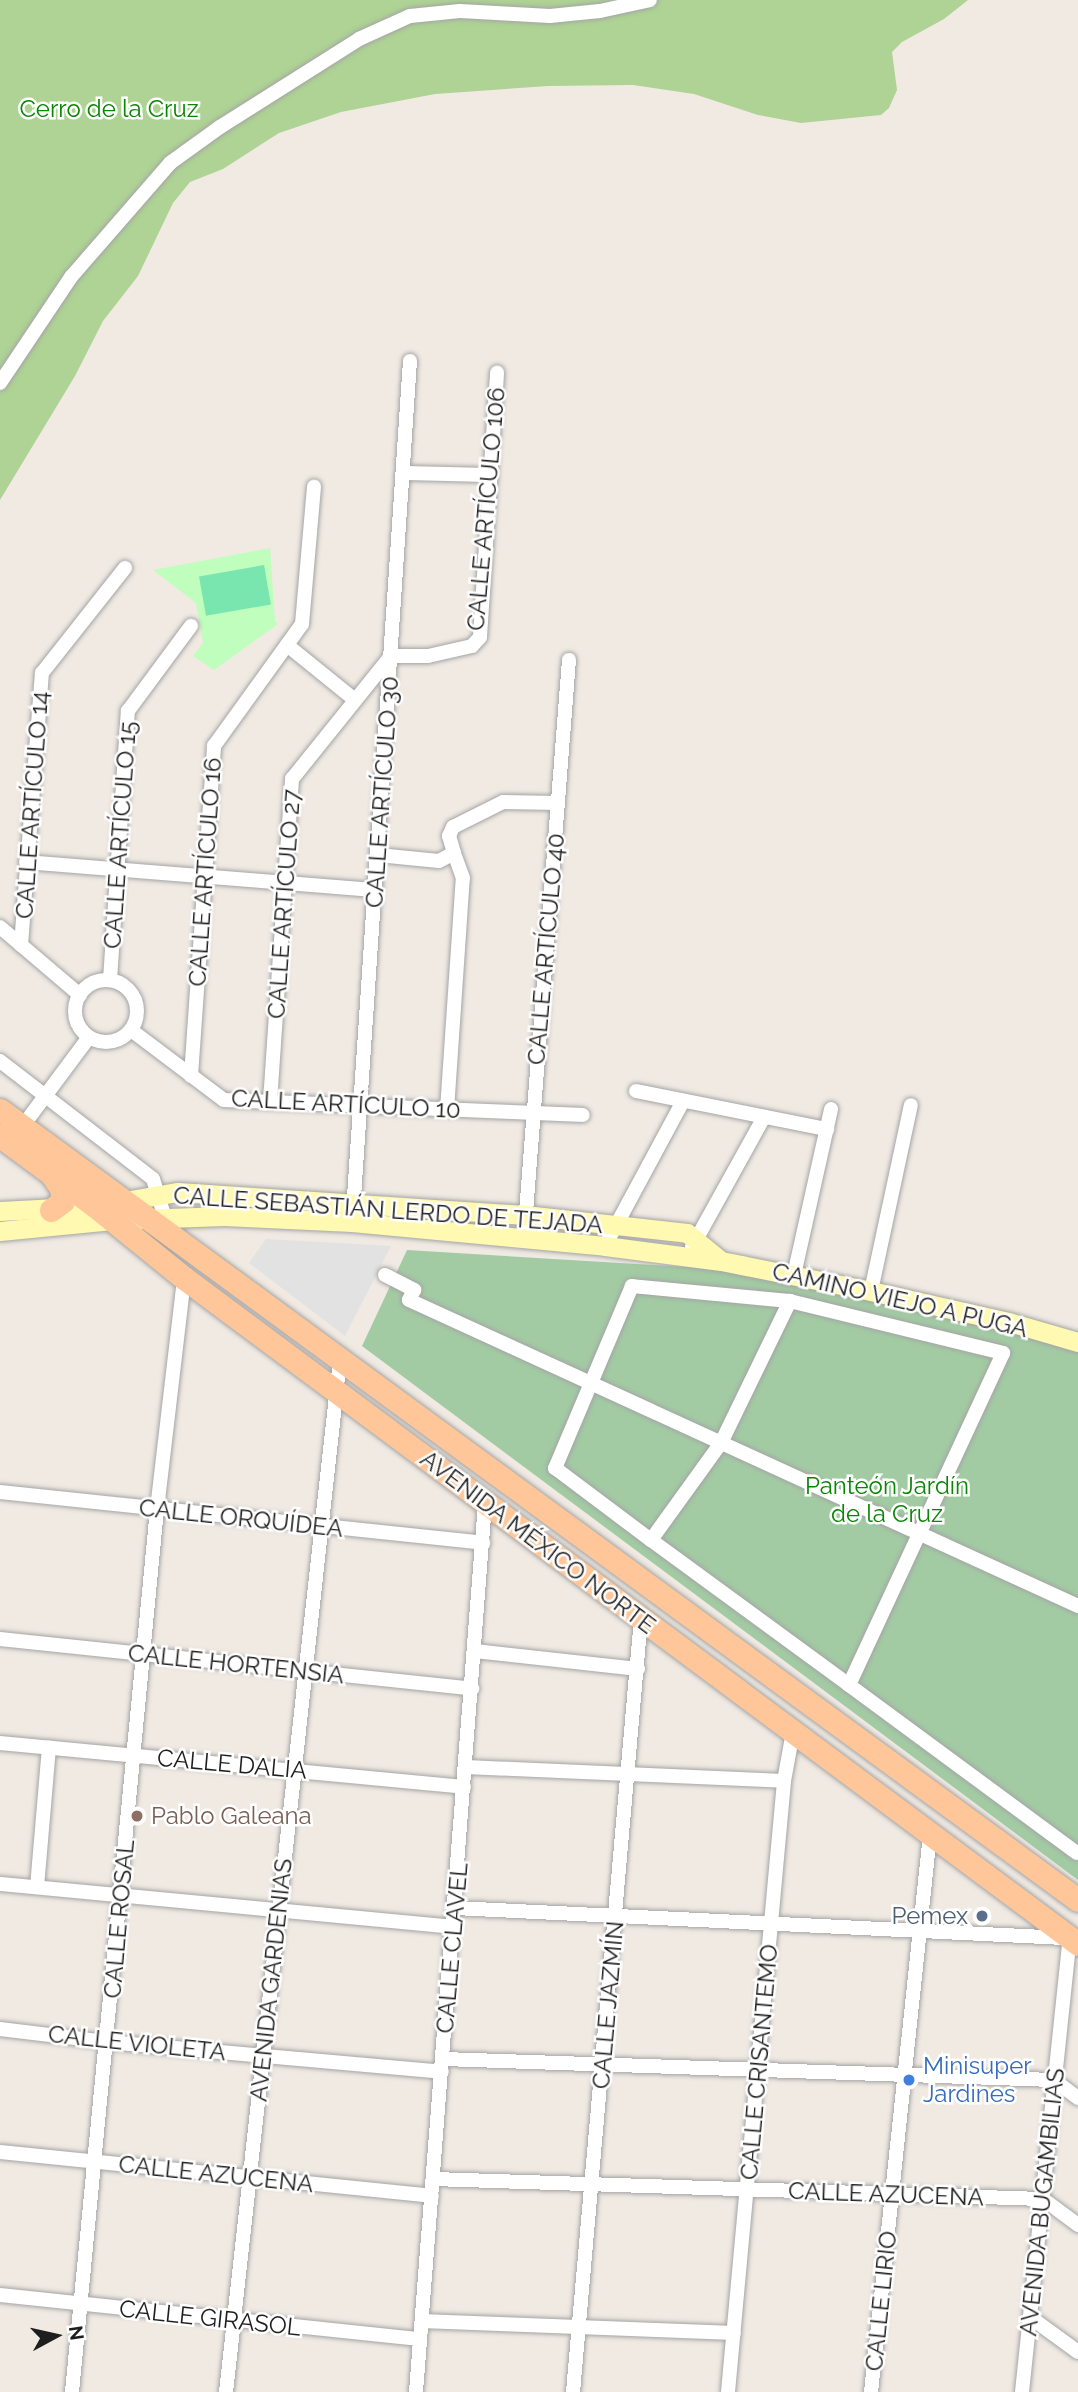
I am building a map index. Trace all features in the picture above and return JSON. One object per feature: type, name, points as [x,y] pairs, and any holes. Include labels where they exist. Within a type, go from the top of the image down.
[{"type":"main road","name":"AVENIDA MÉXICO NORTE","points":[[0,1110],[11,1135],[52,1175],[111,1209],[155,1218],[340,1359],[1078,1900]]},
{"type":"main road","name":"AVENIDA MÉXICO NORTE","points":[[11,1135],[111,1209],[184,1278],[1075,1939]]},
{"type":"main road","points":[[51,1210],[63,1201],[61,1188],[52,1175]]},
{"type":"street","points":[[0,383],[71,277],[170,163],[220,127],[359,39],[410,16],[460,11],[550,16],[600,11],[650,0]]},
{"type":"street","name":"CALLE ARTÍCULO 30","points":[[353,1213],[410,361]]},
{"type":"street","name":"CALLE ARTÍCULO 106","points":[[391,656],[428,656],[472,646],[480,637],[497,373]]},
{"type":"street","points":[[403,473],[491,475]]},
{"type":"street","name":"CALLE ARTÍCULO 16","points":[[191,1076],[214,746],[302,624],[314,487]]},
{"type":"street","name":"CALLE ARTÍCULO 14","points":[[21,945],[42,673],[125,568]]},
{"type":"street","name":"CALLE ARTÍCULO 15","points":[[110,980],[128,711],[191,626]]},
{"type":"street","points":[[287,645],[355,700]]},
{"type":"street","name":"CALLE ARTÍCULO 27","points":[[270,1102],[292,779],[391,656]]},
{"type":"street","name":"CALLE ARTÍCULO 40","points":[[524,1238],[569,660]]},
{"type":"street","points":[[447,1110],[463,878],[449,836],[453,827],[503,803],[558,803]]},
{"type":"street","points":[[378,855],[439,861],[454,853]]},
{"type":"street","points":[[26,862],[376,890]]},
{"type":"street","points":[[0,927],[80,995]]},
{"type":"street","points":[[110,980],[120,983],[135,999],[137,1010],[131,1030],[116,1041],[106,1042],[89,1037],[76,1017],[80,995],[93,983],[110,980]]},
{"type":"street","name":"CALLE ARTÍCULO 10","points":[[131,1030],[225,1100],[583,1115]]},
{"type":"street","points":[[11,1135],[45,1096],[89,1037]]},
{"type":"street","name":"CALLE SEBASTIÁN LERDO DE TEJADA","points":[[0,1061],[153,1179],[160,1196],[155,1218],[353,1213],[525,1215],[687,1233],[692,1248]]},
{"type":"street","points":[[636,1091],[827,1129]]},
{"type":"street","name":"CALLE SEBASTIÁN LERDO DE TEJADA","points":[[605,1246],[683,1101]]},
{"type":"street","points":[[871,1291],[911,1105]]},
{"type":"street","points":[[794,1275],[831,1109]]},
{"type":"street","points":[[692,1248],[764,1117]]},
{"type":"street","name":"CALLE SEBASTIÁN LERDO DE TEJADA","points":[[1,1211],[111,1209],[178,1192],[353,1213],[524,1238],[605,1246],[692,1248],[721,1261]]},
{"type":"street","points":[[0,1231],[111,1209]]},
{"type":"street","points":[[0,1244],[1,1211]]},
{"type":"street","name":"CAMINO VIEJO A PUGA","points":[[721,1261],[1009,1322],[1078,1342]]},
{"type":"street","points":[[386,1275],[414,1290],[409,1300],[1078,1606]]},
{"type":"street","name":"CALLE ROSAL","points":[[72,2392],[108,2042],[157,1509],[184,1278]]},
{"type":"street","points":[[849,1685],[1003,1353],[790,1301],[632,1286],[555,1468],[651,1539],[849,1685],[1077,1853]]},
{"type":"street","points":[[651,1539],[721,1443],[790,1301]]},
{"type":"street","name":"AVENIDA GARDENIAS","points":[[226,2392],[340,1359]]},
{"type":"street","name":"CALLE ORQUÍDEA","points":[[0,1492],[483,1543]]},
{"type":"street","name":"CALLE CLAVEL","points":[[416,2392],[485,1503]]},
{"type":"street","name":"CALLE JAZMÍN","points":[[573,2392],[641,1618]]},
{"type":"street","name":"CALLE HORTENSIA","points":[[0,1639],[472,1689]]},
{"type":"street","points":[[475,1651],[638,1669]]},
{"type":"street","name":"CALLE CRISANTEMO","points":[[728,2392],[784,1781],[793,1732]]},
{"type":"street","name":"CALLE DALIA","points":[[0,1744],[464,1787]]},
{"type":"street","points":[[37,1888],[49,1748]]},
{"type":"street","points":[[466,1767],[784,1781]]},
{"type":"street","name":"CALLE LIRIO","points":[[871,2392],[930,1834]]},
{"type":"street","points":[[0,1884],[453,1927]]},
{"type":"street","points":[[455,1908],[1075,1939]]},
{"type":"street","name":"AVENIDA BUGAMBILIAS","points":[[1022,2392],[1054,2080],[1075,1939]]},
{"type":"street","name":"CALLE VIOLETA","points":[[0,2029],[108,2042],[263,2055],[442,2065],[603,2065],[1054,2080]]},
{"type":"street","points":[[1054,2080],[1078,2098]]},
{"type":"street","name":"CALLE AZUCENA","points":[[0,2152],[432,2196]]},
{"type":"street","name":"CALLE AZUCENA","points":[[433,2179],[1043,2199]]},
{"type":"street","points":[[1043,2199],[1078,2225]]},
{"type":"street","name":"CALLE GIRASOL","points":[[0,2295],[234,2322],[420,2339]]},
{"type":"street","points":[[1030,2317],[1078,2352]]},
{"type":"street","points":[[422,2321],[734,2333]]},
{"type":"green space","name":"Cerro de la Cruz","points":[[0,0],[968,0],[944,19],[902,42],[892,52],[897,90],[889,108],[881,115],[801,123],[758,115],[694,94],[633,85],[548,86],[435,94],[341,112],[279,133],[223,169],[190,182],[173,203],[138,276],[103,321],[75,376],[0,500]]},
{"type":"green space","points":[[270,548],[275,621],[278,624],[214,670],[193,656],[203,643],[196,603],[153,570]]},
{"type":"green space","points":[[264,565],[271,604],[206,616],[199,576]]},
{"type":"green space","name":"Panteón Jardín de la Cruz","points":[[407,1250],[719,1269],[1004,1330],[1078,1349],[1078,1880],[362,1346]]},
{"type":"shaded area","points":[[266,1239],[391,1246],[345,1336],[249,1263]]},
{"type":"place","name":"Pablo Galeana","points":[[137,1816]]},
{"type":"place","name":"Pemex","points":[[982,1916]]},
{"type":"place","name":"Minisuper Jardines","points":[[909,2080]]}]
